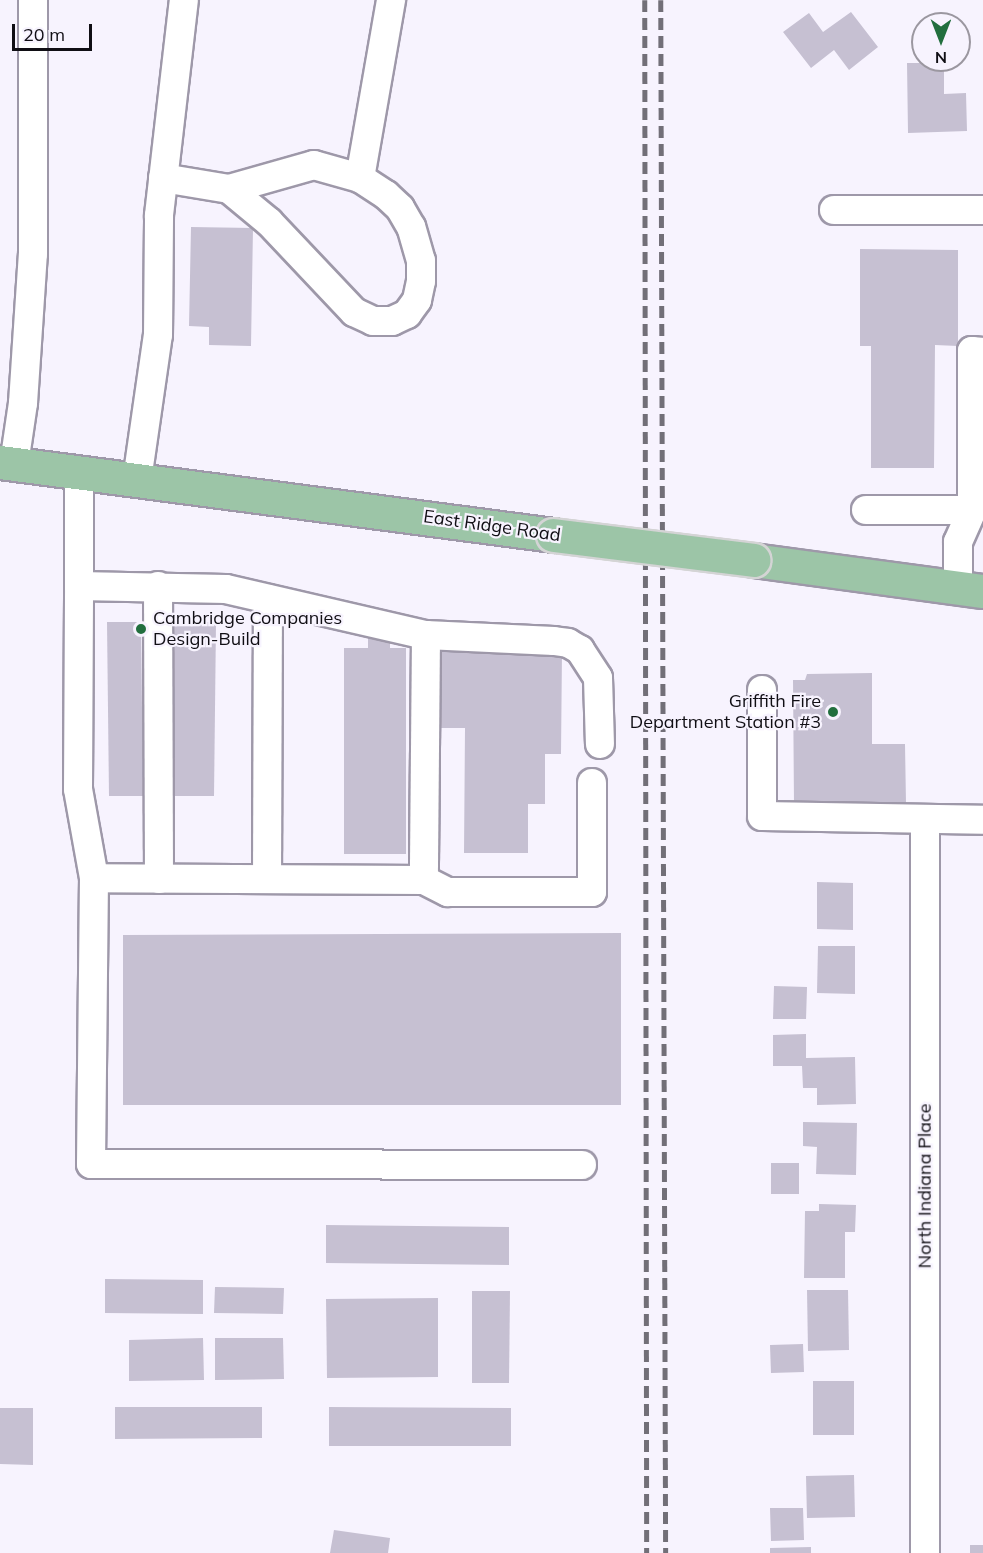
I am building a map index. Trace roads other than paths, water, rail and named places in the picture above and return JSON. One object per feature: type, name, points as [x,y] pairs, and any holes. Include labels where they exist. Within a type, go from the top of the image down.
[{"type":"main road","name":"East Ridge Road","points":[[7,463],[971,590]]},
{"type":"street","points":[[7,463],[23,403],[33,254],[33,0]]},
{"type":"street","points":[[137,480],[158,335],[159,215],[184,0]]},
{"type":"street","points":[[360,178],[392,0]]},
{"type":"street","points":[[163,178],[229,189],[314,165],[360,178],[386,195],[400,208],[411,227],[421,261],[421,281],[417,300],[407,314],[392,321],[373,321],[354,312],[269,222],[229,189]]},
{"type":"street","points":[[834,210],[983,210]]},
{"type":"street","points":[[971,590],[958,542],[972,510],[972,351],[983,351]]},
{"type":"street","points":[[79,472],[78,789],[94,878],[91,1164],[582,1166]]},
{"type":"street","points":[[866,510],[972,510]]},
{"type":"street","points":[[79,586],[208,587],[426,635],[568,643],[579,650],[598,678],[600,744]]},
{"type":"street","points":[[158,586],[159,879]]},
{"type":"street","points":[[267,879],[268,599]]},
{"type":"street","points":[[424,880],[426,635]]},
{"type":"street","points":[[762,690],[762,816],[881,816],[983,820]]},
{"type":"street","points":[[94,878],[424,880],[448,892],[592,892],[592,783]]},
{"type":"street","name":"North Indiana Place","points":[[925,819],[925,1553]]},
{"type":"railway","points":[[645,0],[647,1553]]},
{"type":"railway","points":[[661,0],[666,1553]]},
{"type":"place","name":"Cambridge Companies Design-Build","points":[[141,629]]},
{"type":"place","name":"Griffith Fire Department Station #3","points":[[833,712]]}]
